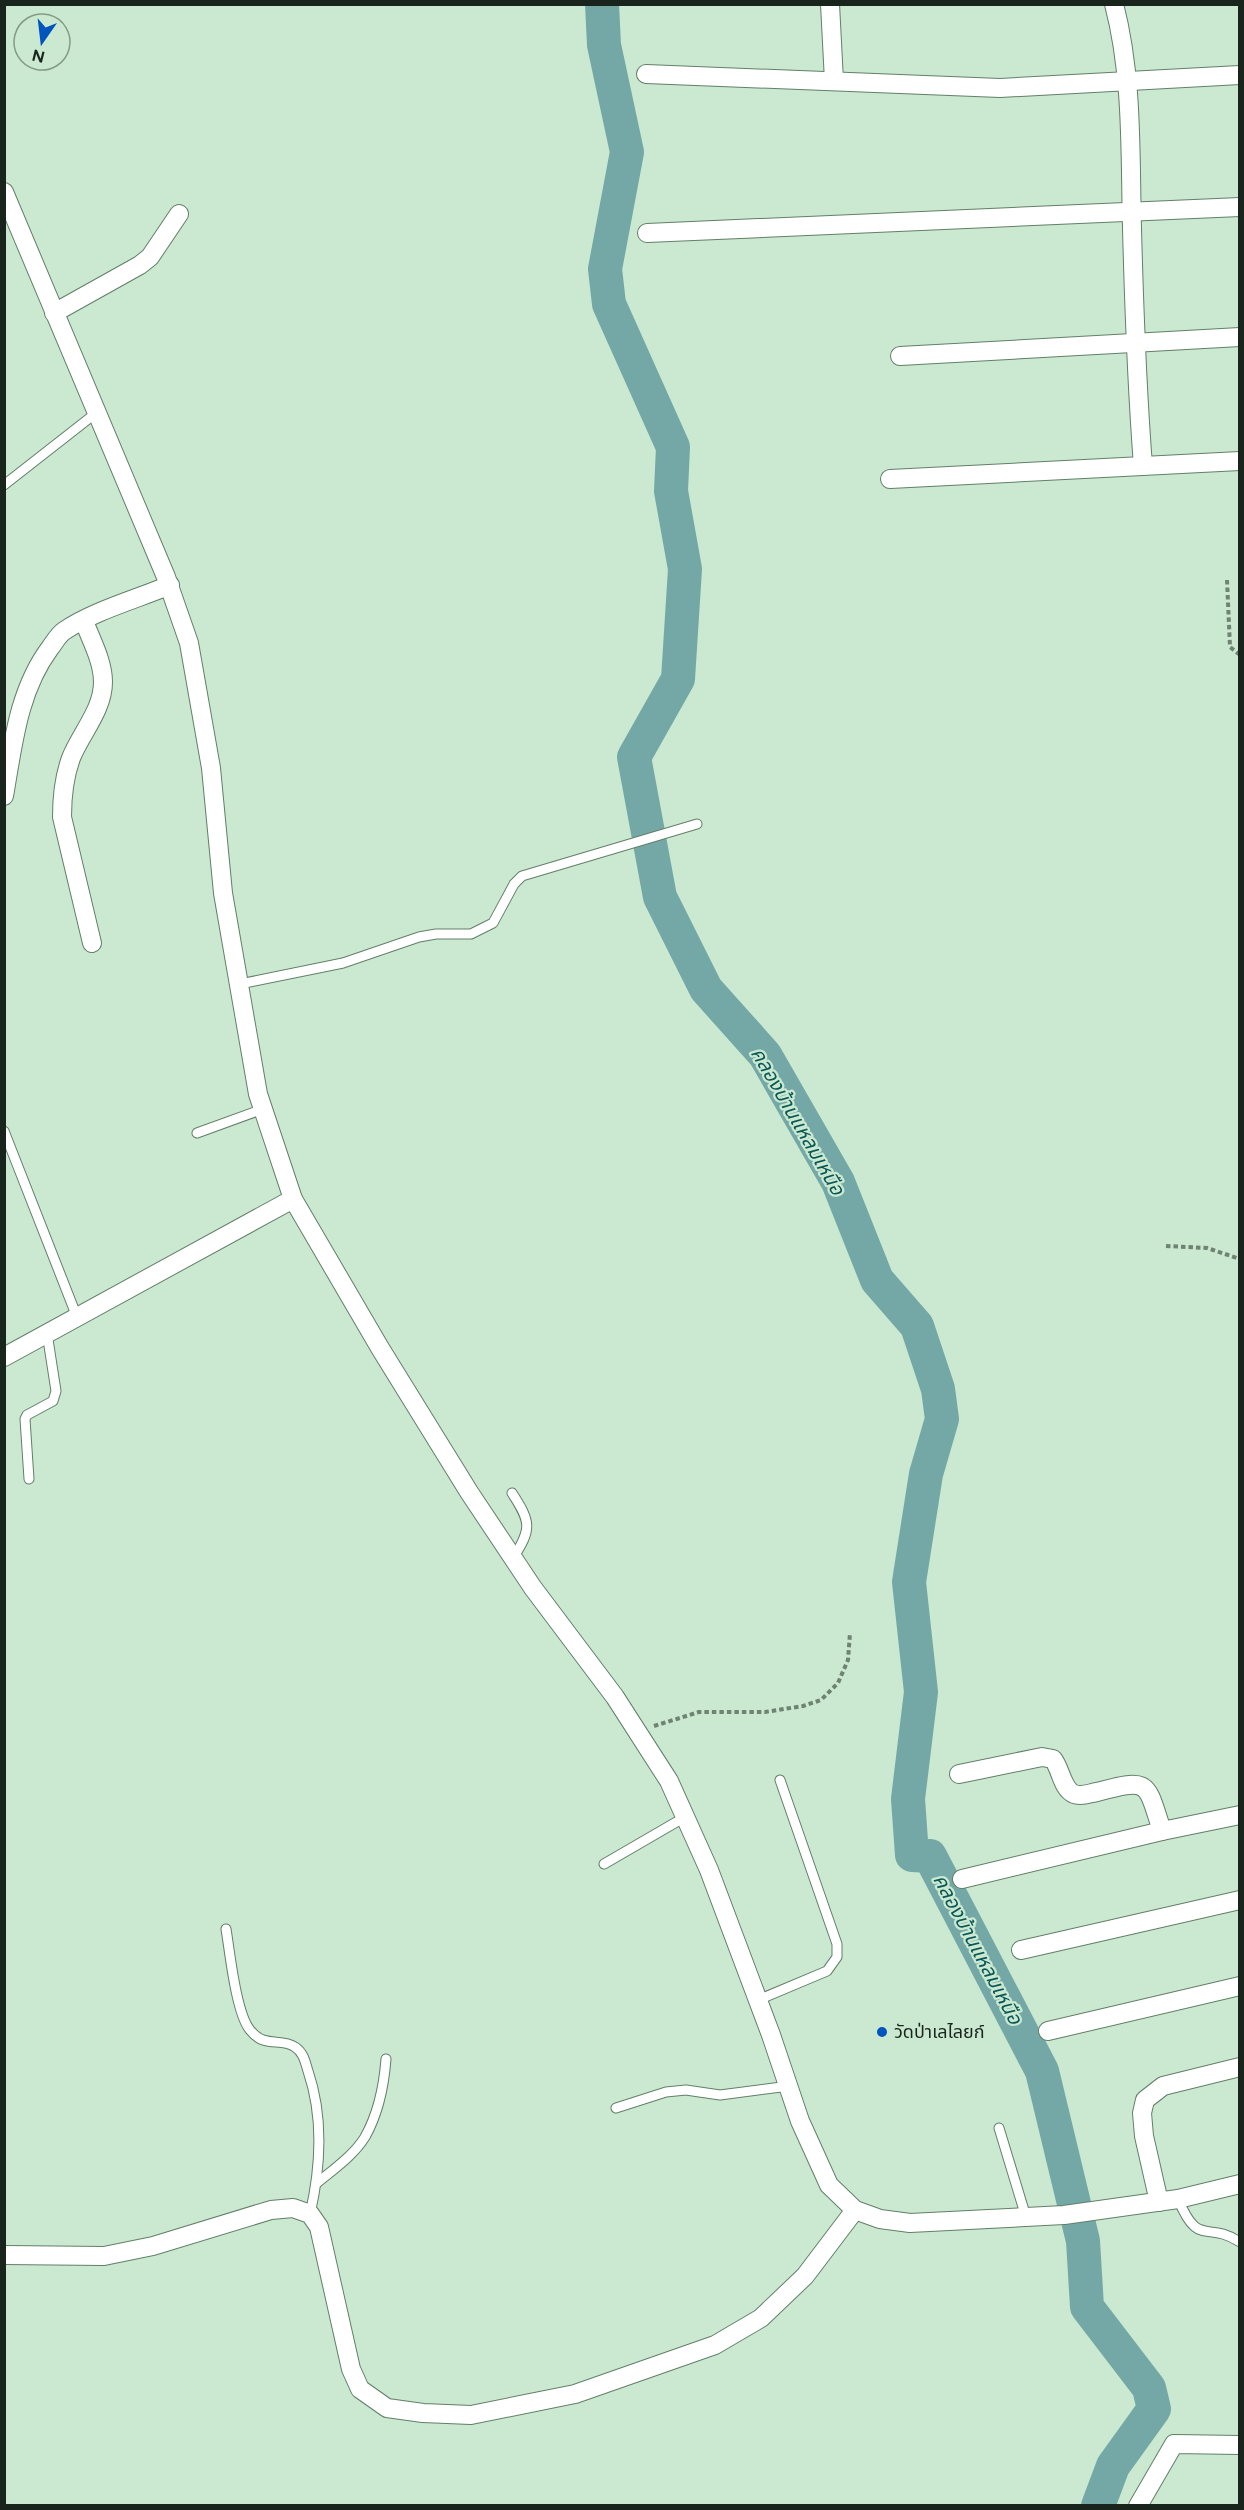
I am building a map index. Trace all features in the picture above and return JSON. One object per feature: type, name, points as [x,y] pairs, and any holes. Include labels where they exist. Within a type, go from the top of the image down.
[{"type":"street","points":[[830,4],[834,81]]},
{"type":"street","points":[[1114,4],[1122,35],[1128,82],[1134,342],[1143,466]]},
{"type":"street","points":[[646,74],[1000,88],[1239,75]]},
{"type":"street","points":[[4,192],[170,585],[189,644],[211,768],[223,892],[258,1094],[294,1199],[380,1348],[513,1558],[639,1732],[669,1782],[709,1870],[800,2121],[829,2185],[855,2210],[880,2219],[910,2223],[1064,2215],[1178,2199],[1239,2184]]},
{"type":"street","points":[[647,233],[1239,207]]},
{"type":"street","points":[[54,313],[140,265],[150,257],[180,214]]},
{"type":"street","points":[[900,356],[1239,337]]},
{"type":"street","points":[[890,479],[1239,461]]},
{"type":"street","points":[[4,796],[15,728],[24,696],[43,658],[62,632],[170,585]]},
{"type":"street","points":[[84,621],[100,664],[101,700],[71,758],[62,799],[62,817],[92,943]]},
{"type":"street","points":[[4,1357],[294,1199]]},
{"type":"street","points":[[959,1774],[1042,1757],[1053,1759],[1060,1767],[1066,1786],[1073,1794],[1082,1796],[1130,1783],[1143,1785],[1149,1791],[1162,1831]]},
{"type":"street","points":[[962,1879],[1239,1815]]},
{"type":"street","points":[[1021,1950],[1239,1900]]},
{"type":"street","points":[[1048,2031],[1239,1986]]},
{"type":"street","points":[[1159,2202],[1144,2136],[1142,2112],[1145,2100],[1163,2086],[1239,2067]]},
{"type":"street","points":[[4,2255],[104,2256],[153,2246],[271,2210],[293,2208],[310,2214],[318,2227],[351,2369],[360,2389],[387,2408],[423,2413],[471,2415],[575,2394],[715,2345],[761,2318],[805,2276],[855,2210]]},
{"type":"street","points":[[1138,2505],[1174,2444],[1239,2445]]},
{"type":"lane","points":[[4,484],[96,414]]},
{"type":"lane","points":[[240,984],[343,963],[419,937],[436,934],[471,934],[493,923],[514,884],[522,876],[697,824]]},
{"type":"lane","points":[[197,1132],[263,1109]]},
{"type":"lane","points":[[4,1131],[77,1317]]},
{"type":"lane","points":[[29,1479],[25,1419],[27,1415],[53,1401],[56,1391],[47,1334]]},
{"type":"lane","points":[[512,1493],[525,1512],[528,1524],[526,1539],[513,1558]]},
{"type":"lane","points":[[758,2000],[820,1975],[827,1971],[837,1957],[837,1944],[780,1780]]},
{"type":"lane","points":[[604,1864],[685,1817]]},
{"type":"lane","points":[[226,1929],[243,2017],[250,2030],[261,2040],[270,2044],[294,2046],[303,2054],[316,2093],[320,2120],[317,2183],[310,2214]]},
{"type":"lane","points":[[317,2183],[351,2154],[365,2137],[380,2096],[386,2059]]},
{"type":"lane","points":[[616,2108],[666,2092],[686,2090],[720,2095],[789,2086]]},
{"type":"lane","points":[[999,2128],[1026,2217]]},
{"type":"lane","points":[[1178,2199],[1187,2220],[1194,2228],[1230,2236],[1239,2242]]},
{"type":"path","points":[[1227,580],[1230,647],[1239,655]]},
{"type":"path","points":[[1166,1246],[1207,1248],[1239,1259]]},
{"type":"path","points":[[639,1732],[672,1719],[699,1712],[720,1710],[765,1712],[803,1706],[821,1700],[838,1683],[848,1660],[850,1633]]},
{"type":"waterway","name":"คลองบ้านแหลมเหนือ","points":[[602,4],[604,45],[627,152],[605,269],[609,304],[673,447],[671,491],[685,569],[678,679],[634,757],[660,897],[706,989],[765,1055],[838,1182],[877,1280],[917,1326],[938,1389],[942,1419],[926,1474],[909,1582],[921,1692],[908,1799],[912,1855],[930,1856],[1042,2071],[1083,2241],[1087,2307],[1149,2388],[1154,2409],[1113,2466],[1098,2506]]},
{"type":"place","name":"วัดป่าเลไลยก์","points":[[882,2032]]}]
